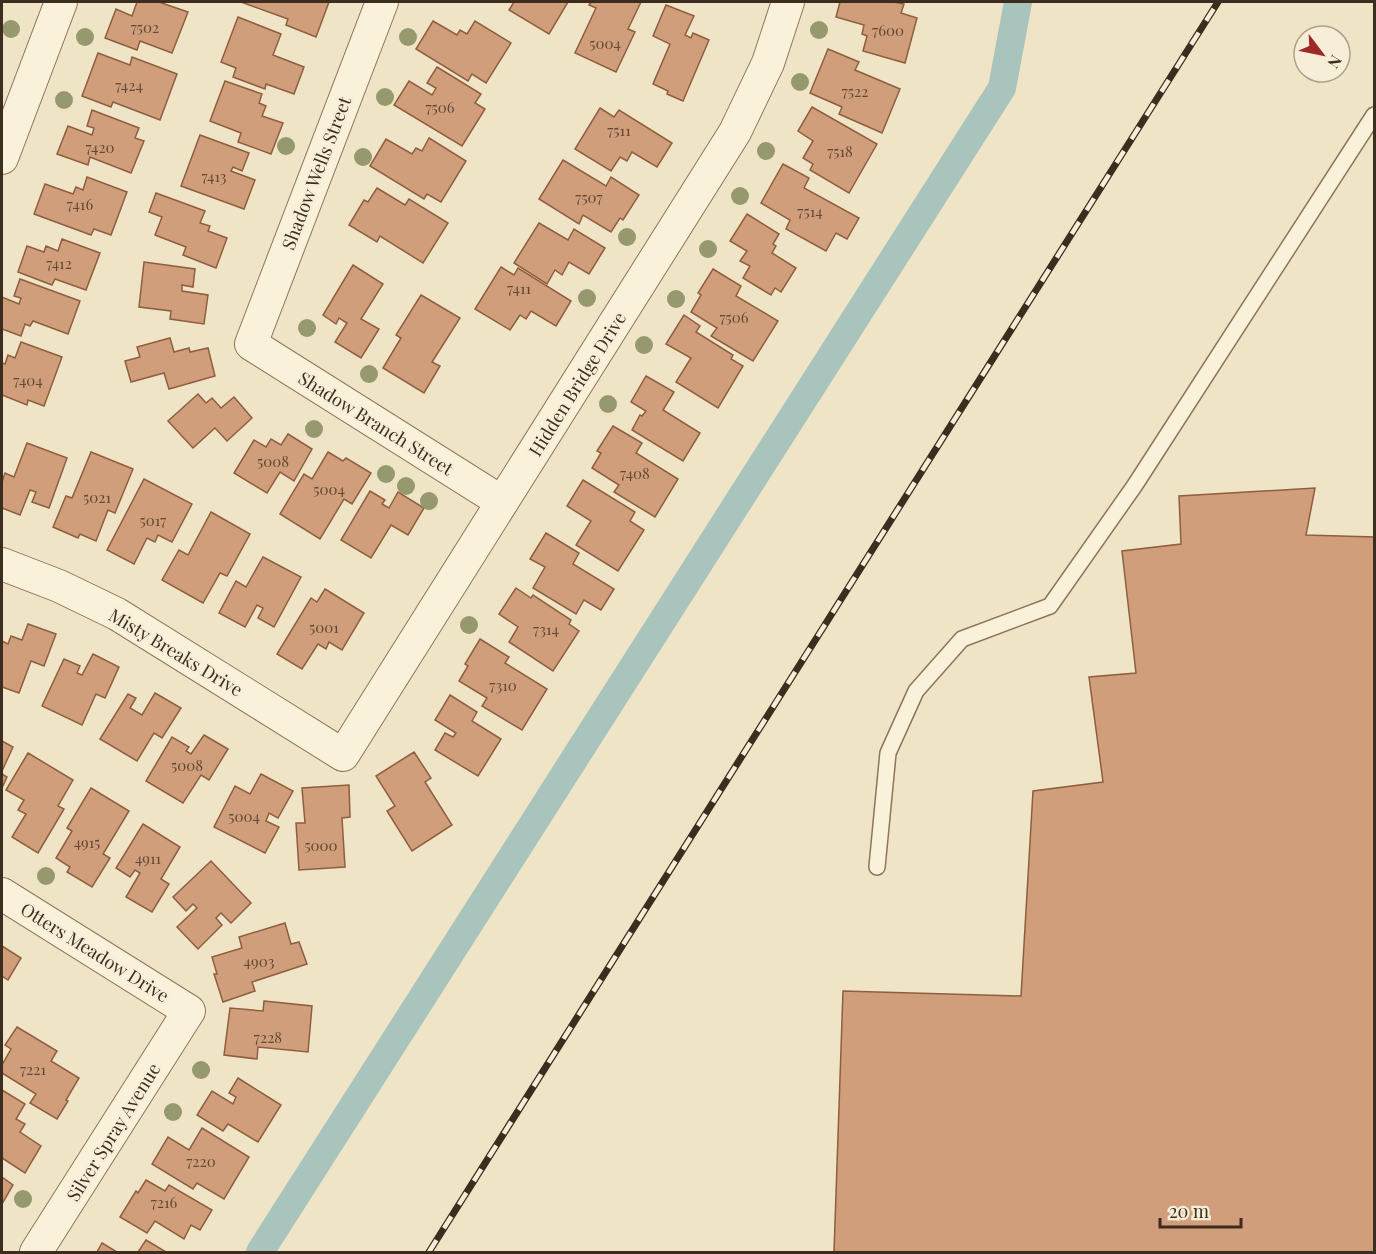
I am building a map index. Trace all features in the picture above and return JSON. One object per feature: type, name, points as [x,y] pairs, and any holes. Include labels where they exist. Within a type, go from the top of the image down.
[{"type":"street","points":[[2,158],[61,2]]},
{"type":"street","name":"Shadow Wells Street","points":[[251,344],[382,2]]},
{"type":"street","name":"Hidden Bridge Drive","points":[[343,755],[735,132],[768,63],[788,2]]},
{"type":"street","name":"Shadow Branch Street","points":[[251,344],[502,502]]},
{"type":"street","name":"Misty Breaks Drive","points":[[2,564],[58,586],[117,614],[343,755]]},
{"type":"street","name":"Otters Meadow Drive","points":[[2,894],[189,1011]]},
{"type":"street","name":"Silver Spray Avenue","points":[[36,1252],[189,1011]]},
{"type":"lane","points":[[877,867],[888,753],[916,692],[962,639],[1050,606],[1135,485],[1374,115]]},
{"type":"building","points":[[137,2],[159,2],[188,12],[172,53],[140,41],[137,50],[105,38],[116,9],[132,16]]},
{"type":"building","points":[[241,2],[329,2],[316,37],[286,25],[288,19]]},
{"type":"building","points":[[514,2],[568,2],[549,34],[509,10]]},
{"type":"building","points":[[591,2],[641,2],[628,29],[635,32],[616,72],[575,53],[596,8],[589,5]]},
{"type":"building","points":[[840,2],[904,4],[901,13],[917,18],[905,63],[863,51],[867,36],[862,34],[864,25],[836,17]]},
{"type":"building","points":[[666,5],[694,16],[685,35],[691,38],[693,33],[709,40],[683,101],[653,84],[670,44],[653,36]]},
{"type":"building","points":[[238,17],[281,34],[273,55],[304,67],[294,94],[266,84],[265,89],[233,77],[236,68],[221,62]]},
{"type":"building","points":[[433,21],[457,35],[460,30],[467,34],[475,21],[511,43],[486,83],[472,74],[468,81],[416,49]]},
{"type":"building","points":[[828,49],[859,62],[855,70],[900,89],[882,133],[839,114],[842,107],[810,93]]},
{"type":"building","points":[[98,53],[130,65],[132,57],[177,74],[160,120],[113,102],[111,107],[82,96]]},
{"type":"building","points":[[437,67],[481,94],[475,103],[485,109],[462,146],[394,105],[409,81],[432,95],[436,88],[427,83]]},
{"type":"building","points":[[225,81],[262,94],[259,103],[266,106],[262,116],[283,123],[271,154],[238,142],[241,133],[210,121]]},
{"type":"building","points":[[812,107],[877,144],[849,193],[810,170],[813,164],[803,158],[813,141],[798,131]]},
{"type":"building","points":[[600,108],[614,117],[619,110],[672,143],[657,167],[632,152],[627,161],[620,157],[611,171],[575,149]]},
{"type":"building","points":[[92,110],[139,128],[135,138],[144,141],[131,173],[90,157],[88,165],[57,154],[68,126],[92,135],[94,128],[87,126]]},
{"type":"building","points":[[200,135],[249,153],[242,171],[233,167],[231,171],[255,180],[244,209],[181,186]]},
{"type":"building","points":[[429,138],[466,161],[441,202],[427,194],[424,199],[370,166],[386,139],[412,154],[416,148],[422,151]]},
{"type":"building","points":[[563,160],[606,186],[611,177],[639,195],[623,220],[620,218],[611,232],[583,215],[579,224],[539,199]]},
{"type":"building","points":[[783,164],[809,178],[804,188],[859,218],[847,239],[836,233],[826,251],[786,229],[790,220],[761,203]]},
{"type":"building","points":[[87,177],[127,192],[111,235],[94,229],[91,235],[34,214],[45,184],[73,194],[76,187],[83,190]]},
{"type":"building","points":[[377,188],[405,205],[409,199],[448,223],[423,263],[380,236],[377,242],[349,225],[364,200],[368,202]]},
{"type":"building","points":[[156,193],[205,211],[200,223],[210,226],[208,231],[227,238],[216,268],[183,255],[186,247],[155,235],[162,217],[149,212]]},
{"type":"building","points":[[747,214],[779,234],[773,244],[776,246],[772,253],[796,268],[781,292],[775,288],[771,295],[743,278],[750,266],[740,261],[747,251],[730,241]]},
{"type":"building","points":[[539,223],[568,240],[574,229],[605,248],[589,274],[569,262],[562,275],[555,270],[547,284],[514,263]]},
{"type":"building","points":[[62,239],[100,253],[86,290],[55,279],[52,285],[18,272],[27,246],[44,252],[46,246],[58,251]]},
{"type":"building","points":[[144,262],[195,269],[193,287],[182,285],[182,291],[208,295],[204,324],[170,319],[171,311],[139,307]]},
{"type":"building","points":[[353,265],[383,284],[361,319],[379,329],[361,358],[335,342],[347,323],[339,318],[336,324],[323,315]]},
{"type":"building","points":[[501,267],[514,275],[518,268],[571,301],[556,326],[531,311],[526,319],[520,315],[510,330],[475,309]]},
{"type":"building","points":[[713,269],[741,286],[736,296],[778,321],[753,361],[711,336],[717,328],[691,312],[701,295],[698,293]]},
{"type":"building","points":[[20,279],[80,301],[68,334],[33,321],[30,326],[25,324],[21,336],[2,329],[2,297],[19,304],[21,298],[14,296]]},
{"type":"building","points":[[421,295],[460,318],[432,362],[440,366],[424,393],[383,368],[401,338],[396,335]]},
{"type":"building","points":[[684,315],[700,326],[696,332],[733,355],[731,359],[743,366],[718,408],[676,382],[691,358],[666,344]]},
{"type":"building","points":[[170,338],[174,352],[189,348],[190,352],[208,348],[215,376],[169,389],[164,373],[131,382],[125,361],[140,357],[137,347]]},
{"type":"building","points":[[21,342],[62,357],[44,406],[28,400],[27,405],[2,395],[2,363],[5,364],[8,355],[15,358]]},
{"type":"building","points":[[646,376],[674,392],[663,410],[700,433],[683,461],[632,430],[640,415],[642,416],[646,411],[631,402]]},
{"type":"building","points":[[198,394],[206,403],[212,398],[221,408],[234,397],[252,418],[227,441],[215,428],[193,448],[168,421]]},
{"type":"building","points":[[613,426],[642,443],[636,453],[678,479],[655,517],[614,492],[619,485],[592,468],[601,453],[597,451]]},
{"type":"building","points":[[288,434],[312,449],[294,481],[280,472],[267,493],[234,473],[254,440],[266,447],[271,439],[281,445]]},
{"type":"building","points":[[27,443],[67,458],[49,508],[32,502],[36,492],[30,490],[20,515],[2,508],[2,482],[5,473],[14,477]]},
{"type":"building","points":[[91,452],[133,469],[115,513],[108,510],[96,541],[80,534],[78,538],[53,527],[66,496],[72,498]]},
{"type":"building","points":[[328,452],[343,461],[346,458],[371,473],[352,504],[344,499],[320,539],[280,514],[304,474],[312,479]]},
{"type":"building","points":[[144,479],[192,504],[172,542],[158,535],[155,542],[147,538],[134,564],[107,550]]},
{"type":"building","points":[[583,480],[635,512],[630,521],[644,530],[618,571],[576,545],[591,521],[567,506]]},
{"type":"building","points":[[1315,488],[1306,535],[1374,537],[1374,1252],[834,1252],[843,991],[1021,996],[1033,791],[1103,782],[1089,677],[1136,673],[1122,551],[1181,544],[1179,496]]},
{"type":"building","points":[[370,491],[385,500],[382,504],[389,508],[398,492],[424,508],[408,535],[391,525],[371,558],[341,540]]},
{"type":"building","points":[[211,512],[250,534],[227,576],[220,573],[203,603],[162,580],[179,550],[188,555]]},
{"type":"building","points":[[546,533],[579,553],[573,564],[614,589],[601,610],[584,600],[576,614],[533,588],[545,567],[530,559]]},
{"type":"building","points":[[263,557],[301,577],[274,627],[258,618],[263,608],[257,605],[245,627],[219,613],[236,581],[246,587]]},
{"type":"building","points":[[516,588],[531,598],[533,595],[571,620],[569,624],[579,631],[553,671],[509,642],[518,627],[499,614]]},
{"type":"building","points":[[325,589],[364,613],[342,650],[329,642],[326,649],[318,644],[302,669],[277,654],[311,598],[317,602]]},
{"type":"building","points":[[28,624],[56,634],[44,666],[31,661],[19,693],[2,687],[2,641],[8,644],[11,636],[22,640]]},
{"type":"building","points":[[480,639],[509,657],[505,663],[547,689],[522,730],[482,706],[487,698],[459,681],[468,666],[465,664]]},
{"type":"building","points":[[93,654],[119,667],[105,698],[96,694],[82,725],[42,706],[64,659],[80,666],[77,673],[82,675]]},
{"type":"building","points":[[155,693],[181,708],[162,738],[154,733],[137,761],[100,739],[128,694],[136,698],[130,708],[142,715]]},
{"type":"building","points":[[450,695],[477,712],[472,721],[501,739],[478,776],[435,750],[445,733],[453,737],[456,733],[435,720]]},
{"type":"building","points":[[204,735],[228,749],[209,780],[201,775],[183,803],[146,781],[172,737],[189,747],[186,751],[191,754]]},
{"type":"building","points":[[2,741],[13,747],[2,771]]},
{"type":"building","points":[[414,752],[431,778],[425,782],[452,825],[412,851],[387,811],[395,806],[376,776]]},
{"type":"building","points":[[28,753],[73,780],[58,806],[64,809],[38,853],[12,837],[26,814],[18,810],[24,800],[6,790]]},
{"type":"building","points":[[2,774],[7,777],[2,788]]},
{"type":"building","points":[[261,774],[293,791],[278,818],[269,813],[266,821],[279,827],[265,853],[214,827],[235,786],[250,794]]},
{"type":"building","points":[[349,785],[350,817],[342,818],[345,867],[299,870],[296,823],[305,823],[302,788]]},
{"type":"building","points":[[91,788],[129,811],[103,854],[110,858],[92,887],[67,872],[70,867],[56,858],[72,831],[67,828]]},
{"type":"building","points":[[143,824],[180,847],[161,879],[169,884],[152,912],[126,897],[140,873],[135,870],[130,877],[116,868]]},
{"type":"building","points":[[211,861],[251,903],[231,923],[221,913],[216,918],[222,925],[198,949],[177,927],[197,908],[193,904],[186,911],[173,897]]},
{"type":"building","points":[[285,923],[291,944],[299,942],[307,964],[252,982],[255,991],[223,1002],[214,974],[217,974],[212,957],[242,948],[239,937]]},
{"type":"building","points":[[2,946],[21,958],[8,980],[2,976]]},
{"type":"building","points":[[264,1001],[312,1006],[308,1052],[258,1047],[257,1059],[224,1055],[230,1008],[263,1011]]},
{"type":"building","points":[[17,1027],[57,1051],[51,1061],[79,1078],[57,1119],[30,1103],[36,1094],[2,1073],[2,1065],[11,1049],[5,1045]]},
{"type":"building","points":[[238,1078],[281,1105],[258,1142],[228,1124],[223,1131],[197,1115],[212,1091],[233,1104],[236,1097],[229,1093]]},
{"type":"building","points":[[2,1090],[25,1104],[16,1119],[25,1124],[20,1132],[41,1146],[25,1173],[2,1158]]},
{"type":"building","points":[[202,1128],[249,1157],[224,1199],[197,1183],[193,1189],[152,1164],[168,1137],[189,1150]]},
{"type":"building","points":[[2,1177],[13,1185],[2,1204]]},
{"type":"building","points":[[146,1180],[165,1191],[169,1185],[212,1210],[200,1230],[191,1225],[184,1239],[155,1221],[147,1233],[120,1217],[136,1191],[138,1193]]},
{"type":"building","points":[[146,1240],[166,1252],[138,1252]]},
{"type":"building","points":[[102,1243],[117,1252],[97,1252]]},
{"type":"waterway","points":[[260,1252],[1002,88],[1018,2]]},
{"type":"railway","points":[[429,1252],[1218,2]]}]
